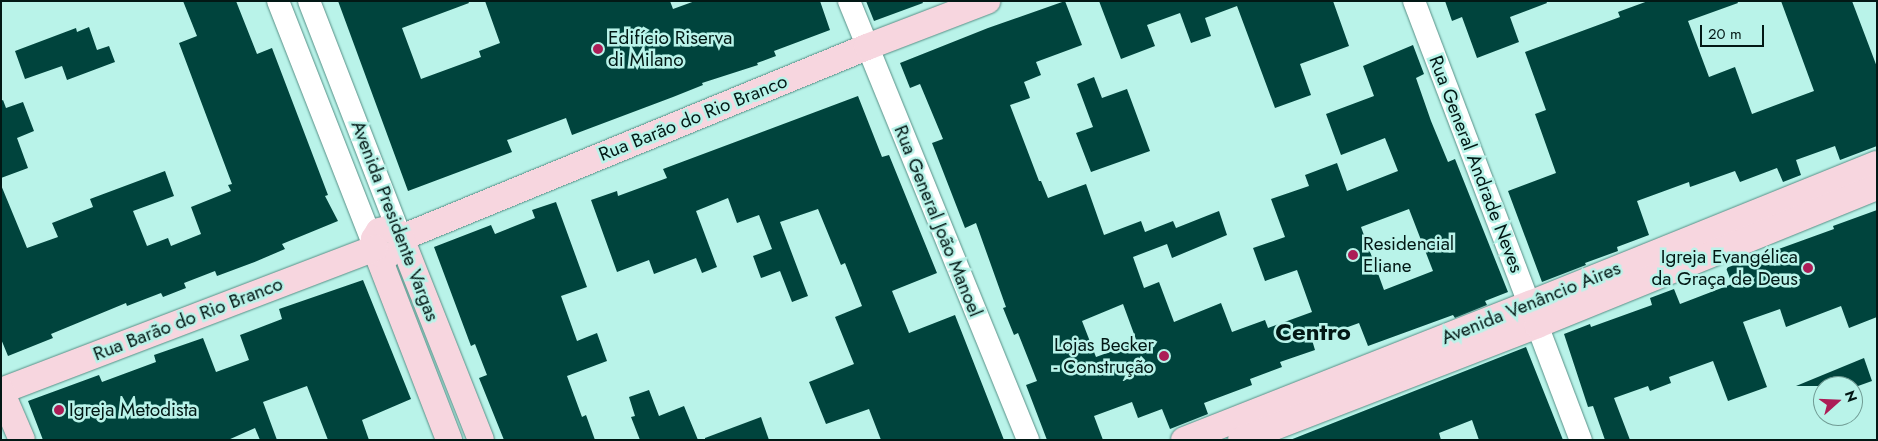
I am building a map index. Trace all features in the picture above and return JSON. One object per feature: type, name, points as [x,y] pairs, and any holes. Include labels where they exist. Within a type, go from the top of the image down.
[{"type":"main road","name":"Rua Barão do Rio Branco","points":[[401,238],[867,47],[987,1]]},
{"type":"main road","name":"Avenida Venâncio Aires","points":[[1534,315],[1877,164]]},
{"type":"main road","name":"Avenida Venâncio Aires","points":[[1184,440],[1230,435],[1534,315],[1877,187]]},
{"type":"main road","points":[[375,248],[374,239],[379,232],[387,228],[396,231],[401,238]]},
{"type":"main road","name":"Avenida Presidente Vargas","points":[[401,238],[481,440]]},
{"type":"main road","name":"Rua Barão do Rio Branco","points":[[1,391],[375,248]]},
{"type":"main road","name":"Avenida Presidente Vargas","points":[[375,248],[449,440]]},
{"type":"main road","points":[[1,391],[22,440]]},
{"type":"street","name":"Avenida Presidente Vargas","points":[[278,1],[375,248]]},
{"type":"street","name":"Avenida Presidente Vargas","points":[[309,1],[401,238]]},
{"type":"street","name":"Rua General João Manoel","points":[[849,1],[1028,440]]},
{"type":"street","name":"Rua General Andrade Neves","points":[[1414,1],[1581,440]]},
{"type":"building","points":[[183,1],[236,1],[257,54],[272,48],[328,195],[325,196],[338,221],[282,244],[285,249],[257,261],[217,276],[215,271],[184,283],[186,288],[163,297],[161,293],[127,306],[126,303],[51,334],[53,338],[8,356],[1,339],[1,185],[27,248],[58,237],[52,223],[93,207],[90,199],[165,171],[174,196],[133,211],[147,246],[168,238],[171,246],[201,234],[191,207],[231,191],[228,185],[232,184],[179,43],[197,36]]},
{"type":"building","points":[[338,1],[468,1],[469,3],[402,28],[421,79],[481,57],[479,51],[500,43],[485,1],[670,1],[673,9],[695,1],[820,1],[830,30],[774,51],[776,56],[757,63],[758,65],[702,83],[703,85],[572,135],[566,118],[507,140],[512,152],[408,191]]},
{"type":"building","points":[[866,1],[922,1],[923,3],[874,21]]},
{"type":"building","points":[[1065,1],[1082,45],[1036,62],[1041,75],[1024,82],[1030,98],[1010,105],[1039,181],[1041,181],[1048,198],[1086,184],[1104,235],[1141,221],[1145,232],[1173,221],[1176,228],[1219,211],[1227,235],[1172,258],[1167,244],[1133,257],[1144,288],[1159,282],[1174,322],[1221,303],[1232,332],[1265,320],[1268,328],[1312,312],[1297,270],[1265,281],[1253,248],[1285,237],[1271,199],[1309,186],[1305,175],[1337,163],[1347,191],[1398,171],[1385,138],[1341,155],[1326,114],[1374,96],[1363,66],[1413,45],[1424,74],[1416,78],[1431,121],[1448,162],[1455,159],[1508,292],[1485,301],[1487,305],[1455,318],[1453,315],[1368,346],[1359,323],[1312,340],[1315,350],[1280,362],[1282,367],[1250,379],[1252,385],[1204,403],[1208,414],[1170,429],[1162,409],[1138,418],[1132,402],[1094,416],[1103,440],[1047,440],[1026,385],[1037,381],[1018,333],[1014,335],[1003,308],[1006,307],[976,223],[965,228],[932,143],[943,139],[920,84],[910,88],[900,63],[988,28]],"holes":[[[1409,209],[1433,271],[1384,290],[1361,227]],[[1123,304],[1137,342],[1096,357],[1082,321]]]},
{"type":"building","points":[[1099,1],[1333,1],[1349,46],[1300,64],[1311,95],[1275,108],[1237,6],[1205,18],[1211,36],[1191,43],[1180,13],[1147,25],[1155,46],[1121,59]]},
{"type":"building","points":[[1445,1],[1546,1],[1547,3],[1510,17],[1519,42],[1477,58],[1462,17],[1452,21]]},
{"type":"building","points":[[1648,1],[1737,1],[1738,3],[1688,21],[1709,77],[1735,67],[1752,114],[1814,91],[1781,1],[1852,1],[1877,67],[1877,146],[1840,160],[1835,146],[1796,160],[1801,175],[1783,182],[1777,168],[1740,182],[1735,171],[1690,187],[1689,182],[1637,201],[1649,235],[1617,247],[1618,251],[1542,282],[1508,191],[1556,173],[1535,114],[1546,110],[1525,52],[1620,17],[1618,12]]},
{"type":"building","points":[[89,27],[97,50],[109,46],[115,62],[67,80],[62,66],[25,79],[15,51],[76,28],[77,32]]},
{"type":"building","points":[[1094,77],[1102,98],[1127,89],[1150,151],[1091,172],[1076,133],[1093,127],[1077,84]]},
{"type":"building","points":[[858,96],[882,157],[889,155],[937,273],[892,291],[909,333],[955,315],[1004,440],[881,440],[869,409],[826,424],[809,382],[854,364],[835,317],[862,306],[845,263],[841,265],[818,209],[780,222],[808,296],[792,302],[780,271],[761,278],[753,256],[772,249],[759,215],[737,223],[728,198],[696,211],[717,267],[702,273],[696,258],[654,274],[649,260],[617,272],[591,200],[617,191],[618,196],[667,178],[663,169]]},
{"type":"building","points":[[3,100],[6,108],[23,102],[34,131],[17,138],[28,168],[1,178],[1,101]]},
{"type":"building","points":[[556,202],[587,287],[561,296],[577,341],[597,333],[607,361],[567,376],[582,417],[586,415],[595,440],[504,440],[479,378],[487,375],[475,344],[471,346],[434,247],[491,225],[495,234],[535,218],[532,210]]},
{"type":"building","points":[[1877,210],[1877,317],[1849,328],[1841,306],[1786,327],[1780,309],[1743,322],[1767,387],[1728,401],[1713,361],[1669,377],[1671,383],[1650,391],[1648,386],[1614,398],[1630,440],[1605,440],[1593,406],[1588,407],[1564,334],[1590,324],[1591,327],[1652,305],[1650,298],[1674,289],[1680,304],[1732,284],[1726,268],[1834,229],[1833,226]]},
{"type":"building","points":[[363,280],[411,399],[362,420],[369,440],[328,440],[307,386],[263,402],[277,440],[260,440],[255,428],[228,440],[43,440],[28,401],[99,375],[102,382],[156,362],[154,355],[203,338],[216,372],[249,360],[240,335],[282,319],[279,309]]},
{"type":"building","points":[[1526,347],[1563,440],[1479,440],[1472,420],[1439,433],[1441,440],[1290,440]]},
{"type":"building","points":[[1864,358],[1872,381],[1863,384],[1863,376],[1820,376]]},
{"type":"building","points":[[1813,379],[1813,386],[1796,386]]},
{"type":"building","points":[[649,390],[659,416],[684,406],[698,440],[640,440],[631,417],[635,416],[629,397]]},
{"type":"building","points":[[761,417],[769,440],[705,440],[705,438]]},
{"type":"place","name":"Edifício Riserva di Milano","points":[[598,49]]},
{"type":"place","name":"Residencial Eliane","points":[[1353,255]]},
{"type":"place","name":"Igreja Evangélica da Graça de Deus","points":[[1808,268]]},
{"type":"place","name":"Lojas Becker - Construção","points":[[1164,356]]},
{"type":"place","name":"Igreja Metodista","points":[[59,410]]},
{"type":"district","name":"Centro","points":[[1313,332]]}]
